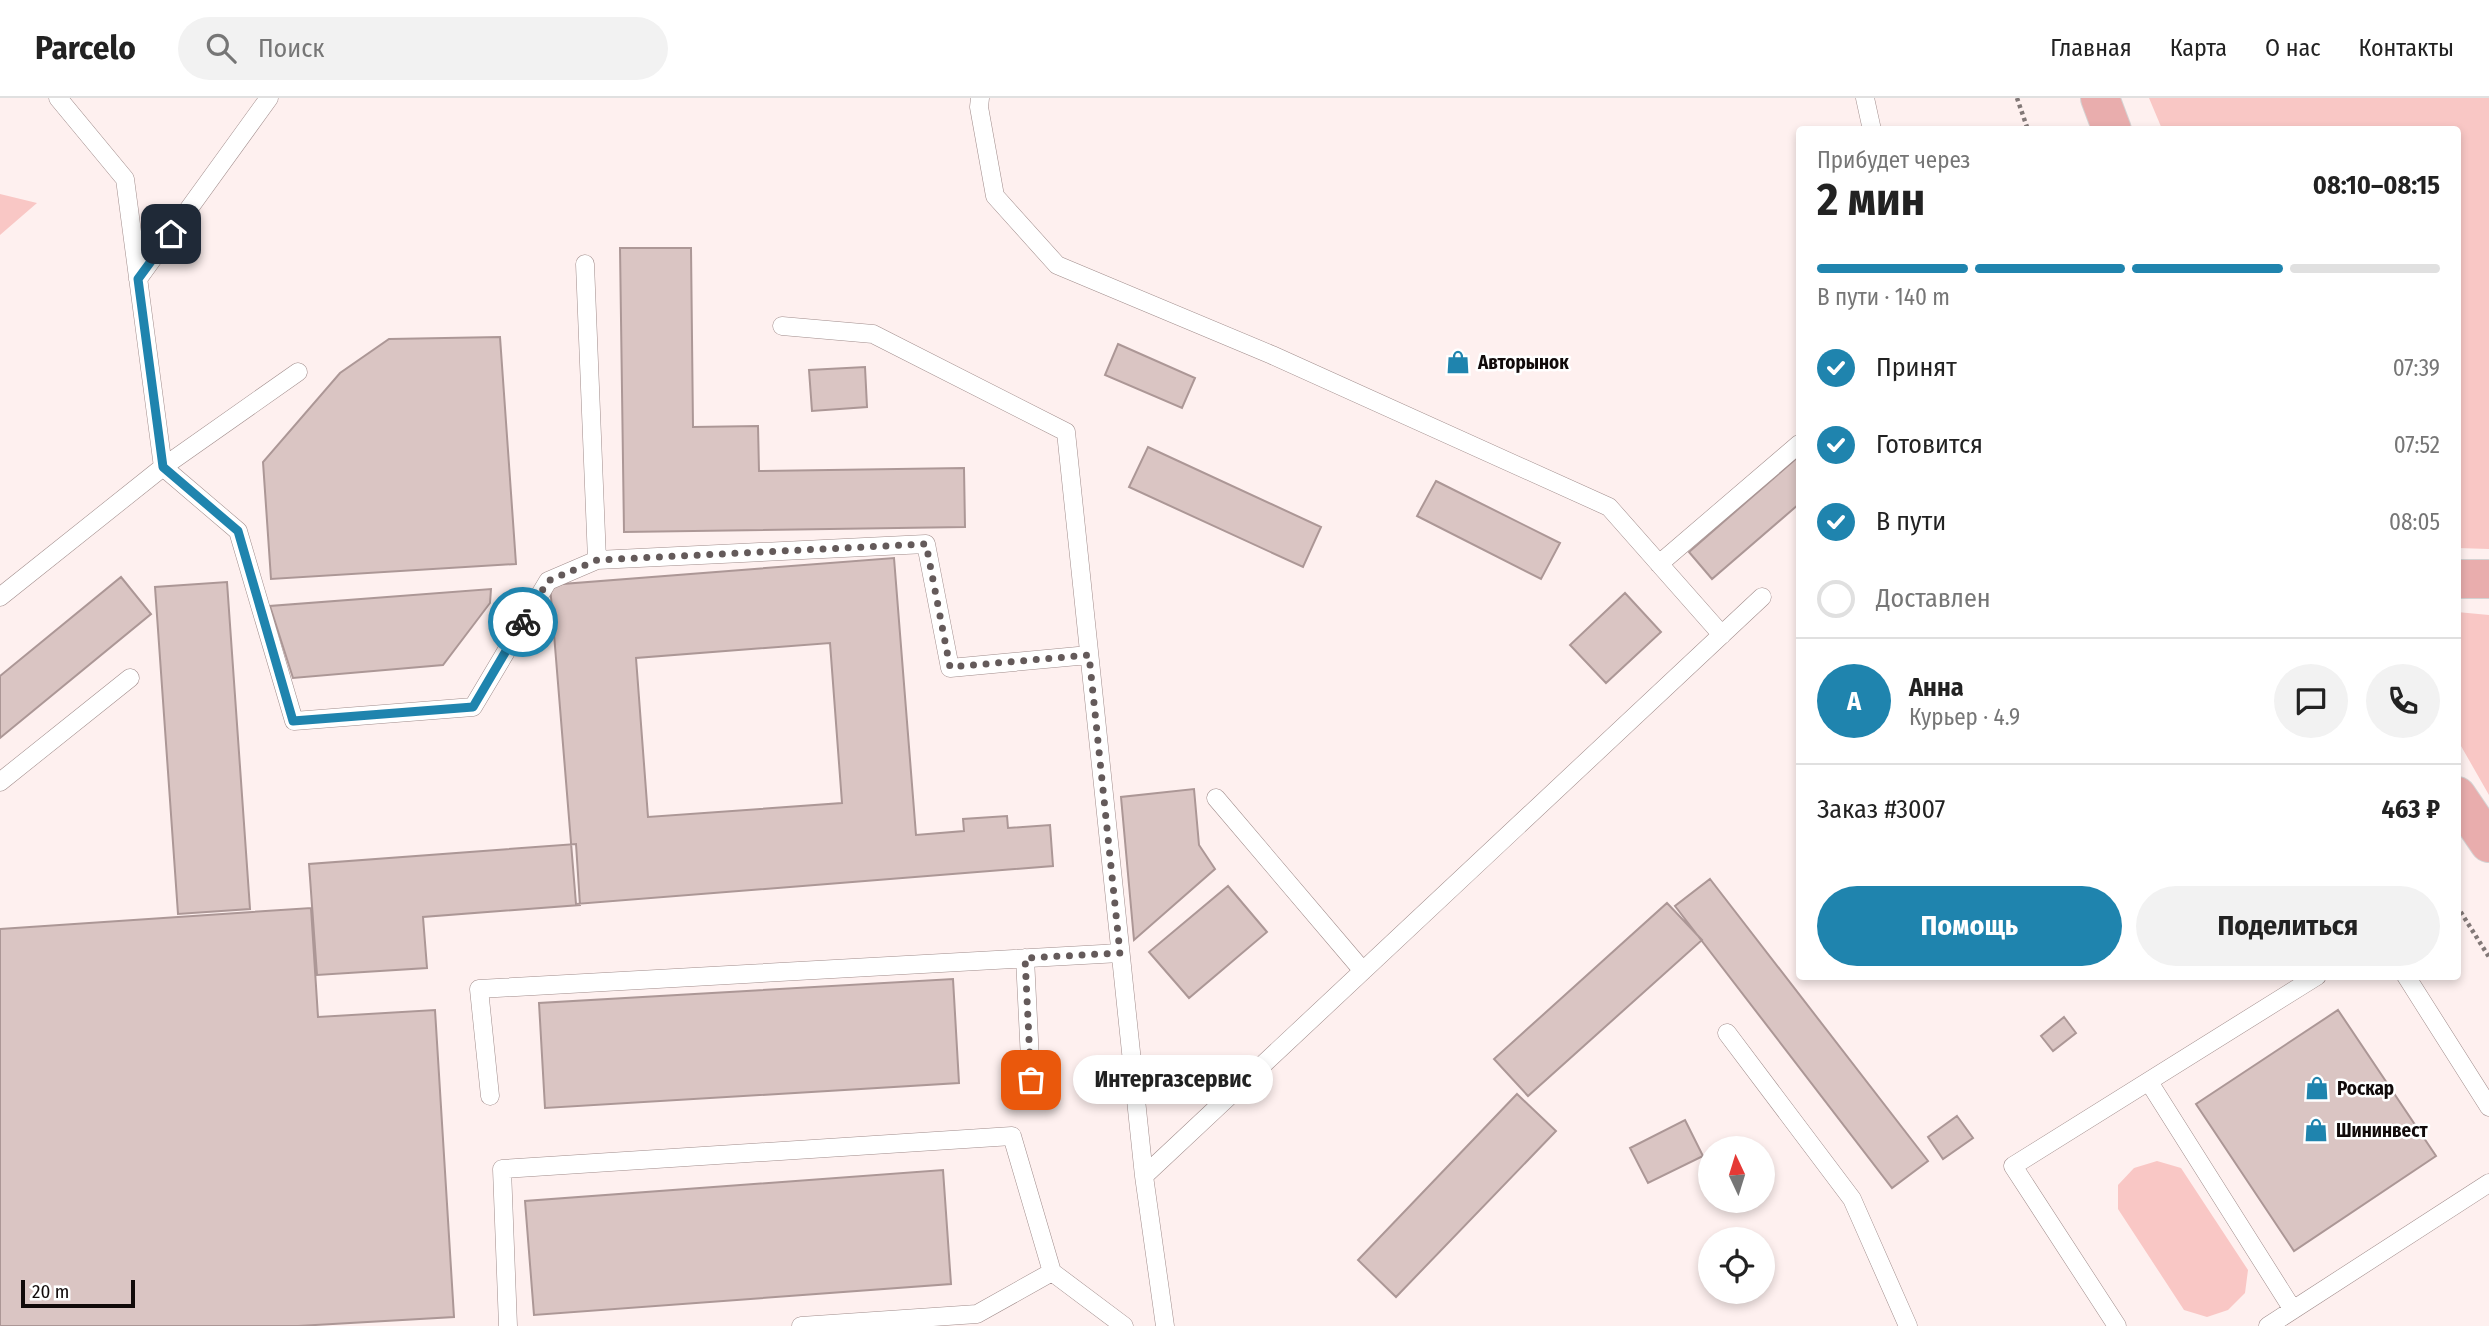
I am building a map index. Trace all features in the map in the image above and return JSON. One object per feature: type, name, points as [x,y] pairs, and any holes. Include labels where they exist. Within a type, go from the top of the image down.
[{"type":"main road","points":[[2100,98],[2110,126]]},
{"type":"main road","points":[[2461,579],[2489,579]]},
{"type":"main road","points":[[2461,802],[2489,843]]},
{"type":"lane","points":[[58,98],[125,179],[163,467],[238,531],[293,721],[473,707],[548,581],[597,560],[926,544],[950,667],[1089,655]]},
{"type":"lane","points":[[138,279],[269,98]]},
{"type":"lane","points":[[980,98],[979,107],[995,196],[1057,265],[1272,355],[1609,507],[1722,635]]},
{"type":"lane","points":[[1865,98],[1871,126]]},
{"type":"lane","points":[[585,264],[597,560]]},
{"type":"lane","points":[[782,326],[873,334],[1066,432],[1144,1176],[1165,1326]]},
{"type":"lane","points":[[0,597],[163,467],[298,372]]},
{"type":"lane","points":[[1659,564],[1796,447]]},
{"type":"lane","points":[[1144,1176],[1762,597]]},
{"type":"lane","points":[[0,782],[130,678]]},
{"type":"lane","points":[[1216,798],[1363,971]]},
{"type":"lane","points":[[490,1096],[479,989],[1120,953]]},
{"type":"lane","points":[[1025,958],[1031,1080]]},
{"type":"lane","points":[[2117,1326],[2013,1166],[2311,980]]},
{"type":"lane","points":[[2409,980],[2489,1107]]},
{"type":"lane","points":[[1727,1033],[1852,1199],[1908,1326]]},
{"type":"lane","points":[[2149,1082],[2293,1310]]},
{"type":"lane","points":[[508,1326],[502,1169],[1012,1136],[1052,1272],[1124,1326]]},
{"type":"lane","points":[[2267,1326],[2489,1183]]},
{"type":"lane","points":[[800,1326],[977,1314],[1052,1272]]},
{"type":"path","points":[[2017,98],[2027,126]]},
{"type":"path","points":[[2461,912],[2489,957]]},
{"type":"shaded area","points":[[2149,98],[2489,98],[2489,549],[2461,548],[2461,126],[2161,126]]},
{"type":"shaded area","points":[[0,194],[37,203],[0,235]]},
{"type":"shaded area","points":[[2461,612],[2489,615],[2489,795],[2461,746]]},
{"type":"shaded area","points":[[2157,1161],[2181,1168],[2248,1270],[2245,1293],[2228,1310],[2207,1317],[2184,1310],[2118,1209],[2118,1185],[2134,1168]]},
{"type":"building","points":[[620,248],[691,248],[693,427],[758,426],[759,471],[964,468],[965,527],[624,532]]},
{"type":"building","points":[[500,337],[516,564],[271,579],[263,462],[340,373],[389,339]]},
{"type":"building","points":[[1118,344],[1195,378],[1182,408],[1105,375]]},
{"type":"building","points":[[865,367],[867,407],[812,411],[809,370]]},
{"type":"building","points":[[1148,447],[1321,527],[1303,567],[1129,487]]},
{"type":"building","points":[[1796,459],[1796,507],[1712,579],[1689,552]]},
{"type":"building","points":[[1436,481],[1560,543],[1541,579],[1417,516]]},
{"type":"building","points":[[894,558],[916,835],[964,831],[963,819],[1007,816],[1008,828],[1050,825],[1053,866],[576,904],[550,585]],"holes":[[[830,643],[842,803],[648,817],[636,658]]]},
{"type":"building","points":[[121,577],[151,614],[0,738],[0,676]]},
{"type":"building","points":[[227,582],[250,909],[178,914],[155,587]]},
{"type":"building","points":[[491,589],[490,603],[443,665],[293,678],[270,606]]},
{"type":"building","points":[[1625,593],[1661,632],[1606,683],[1570,645]]},
{"type":"building","points":[[1194,789],[1199,845],[1215,869],[1134,940],[1121,797]]},
{"type":"building","points":[[576,844],[580,905],[423,917],[427,968],[317,975],[309,864]]},
{"type":"building","points":[[1710,879],[1928,1161],[1892,1188],[1675,906]]},
{"type":"building","points":[[1228,886],[1267,932],[1189,998],[1149,952]]},
{"type":"building","points":[[1667,903],[1702,940],[1528,1096],[1494,1059]]},
{"type":"building","points":[[311,908],[318,1017],[435,1010],[454,1317],[298,1326],[0,1326],[0,929]]},
{"type":"building","points":[[953,979],[959,1083],[545,1108],[539,1003]]},
{"type":"building","name":"Шининвест","points":[[2338,1010],[2436,1156],[2294,1251],[2196,1104]]},
{"type":"building","points":[[2064,1017],[2076,1033],[2053,1051],[2041,1036]]},
{"type":"building","points":[[1517,1094],[1556,1131],[1396,1297],[1358,1260]]},
{"type":"building","points":[[1957,1116],[1973,1138],[1943,1159],[1928,1137]]},
{"type":"building","points":[[1685,1120],[1698,1146],[1698,1158],[1648,1183],[1630,1148]]},
{"type":"building","points":[[943,1170],[951,1284],[534,1315],[525,1201]]},
{"type":"way so far","points":[[523,622],[548,581],[597,560],[926,544],[950,667],[1089,655],[1120,953],[1025,958],[1031,1080]]},
{"type":"place","name":"Авторынок","points":[[1458,362]]},
{"type":"place","name":"Интергазсервис","points":[[1031,1080]]},
{"type":"place","name":"Роскар","points":[[2317,1088]]},
{"type":"place","name":"Шининвест","points":[[2316,1130]]},
{"type":"route","points":[[171,234],[138,279],[163,467],[238,531],[293,721],[473,707],[523,622]]}]
